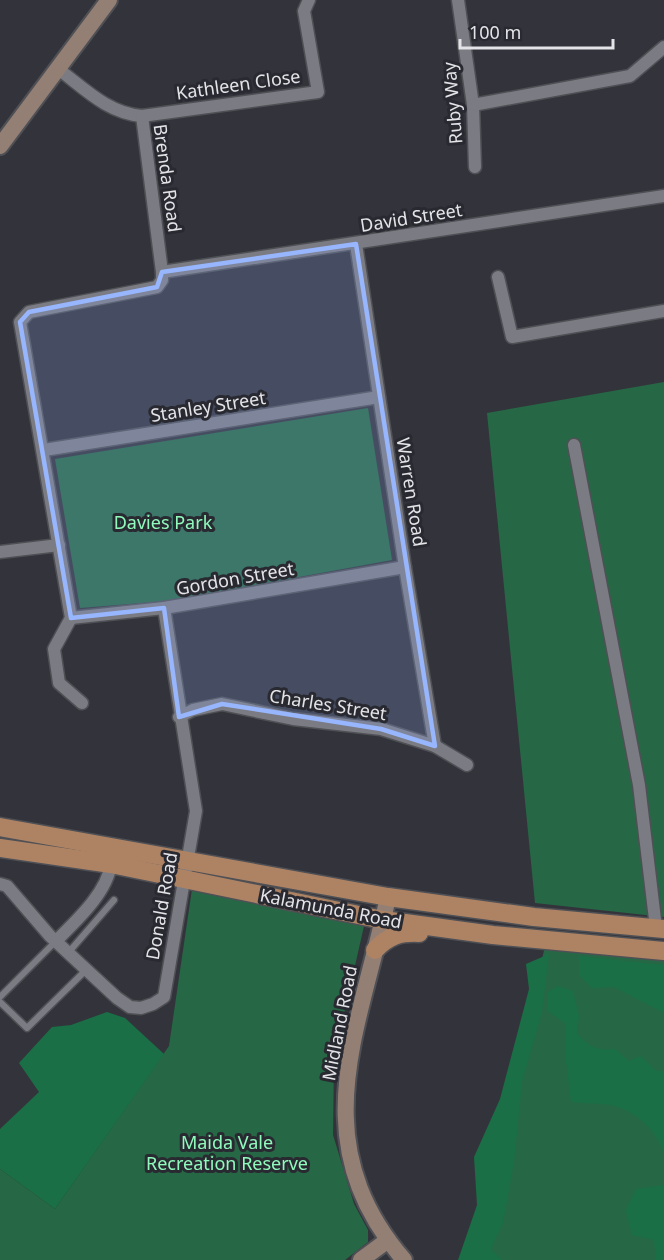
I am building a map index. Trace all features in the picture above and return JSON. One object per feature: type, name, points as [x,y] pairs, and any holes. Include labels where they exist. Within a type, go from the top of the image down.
[{"type":"main road","points":[[0,146],[109,0]]},
{"type":"main road","points":[[0,137],[31,102]]},
{"type":"main road","name":"Kalamunda Road","points":[[0,827],[379,919],[493,935],[664,951]]},
{"type":"main road","name":"Kalamunda Road","points":[[0,848],[534,917],[660,928]]},
{"type":"main road","name":"Midland Road","points":[[384,896],[370,948],[373,954],[349,1059],[346,1083],[347,1128],[352,1171],[362,1195],[388,1240],[404,1260]]},
{"type":"main road","points":[[373,954],[383,941],[404,932],[493,935]]},
{"type":"main road","points":[[361,1260],[388,1240]]},
{"type":"street","name":"Kathleen Close","points":[[142,116],[318,92],[303,11],[309,0]]},
{"type":"street","name":"Ruby Way","points":[[458,0],[473,105],[475,166]]},
{"type":"street","points":[[473,105],[630,76],[664,47]]},
{"type":"street","name":"Brenda Road","points":[[57,68],[100,102],[124,113],[142,116],[162,272]]},
{"type":"street","name":"David Street","points":[[162,272],[664,196]]},
{"type":"street","name":"Warren Road","points":[[357,244],[405,567],[435,746]]},
{"type":"street","points":[[82,703],[59,683],[54,649],[71,618],[44,450],[20,322],[22,316],[29,312],[157,287],[162,280],[162,272]]},
{"type":"street","points":[[498,277],[512,337],[664,311]]},
{"type":"street","name":"Stanley Street","points":[[44,450],[379,397]]},
{"type":"street","points":[[574,445],[639,785],[660,928]]},
{"type":"street","points":[[0,552],[59,545]]},
{"type":"street","name":"Gordon Street","points":[[71,618],[164,608],[405,567]]},
{"type":"street","name":"Donald Road","points":[[0,884],[7,886],[68,953],[130,1007],[141,1008],[164,997],[196,811],[179,717],[164,608]]},
{"type":"street","name":"Charles Street","points":[[179,717],[193,710],[222,704],[292,718],[381,729],[435,746],[467,765]]},
{"type":"street","points":[[56,941],[99,893],[109,878],[111,864]]},
{"type":"lane","points":[[68,953],[114,900]]},
{"type":"lane","points":[[0,997],[56,941]]},
{"type":"lane","points":[[0,1002],[27,1028],[86,970]]},
{"type":"highlighted area","points":[[356,244],[435,746],[381,729],[222,704],[179,717],[164,608],[71,618],[20,322],[29,312],[157,287],[162,272]]},
{"type":"green space","points":[[664,382],[664,917],[535,903],[487,413]]},
{"type":"green space","name":"Davies Park","points":[[368,408],[392,560],[167,601],[80,608],[55,459]]},
{"type":"green space","name":"Maida Vale Recreation Reserve","points":[[192,889],[364,926],[334,1058],[333,1135],[354,1204],[368,1230],[368,1242],[345,1260],[0,1260],[0,1169],[55,1209],[169,1046]]},
{"type":"green space","points":[[545,946],[664,959],[664,1260],[475,1260]]},
{"type":"green space","points":[[549,954],[542,1012],[522,1082],[514,1162],[503,1223],[491,1249],[502,1260],[458,1260],[477,1205],[474,1157],[500,1099],[529,989],[526,964]]},
{"type":"green space","points":[[579,956],[664,965],[664,1013],[614,987],[592,988],[579,975]]},
{"type":"green space","points":[[558,986],[573,991],[579,1016],[577,1033],[585,1042],[598,1049],[615,1049],[629,1061],[641,1056],[656,1071],[664,1071],[664,1154],[650,1129],[628,1111],[610,1105],[571,1102],[565,1053],[566,1024],[548,1011],[548,992]]},
{"type":"green space","points":[[107,1012],[125,1018],[164,1054],[55,1209],[0,1169],[0,1129],[39,1092],[19,1063],[52,1027],[71,1025]]},
{"type":"green space","points":[[664,1185],[664,1260],[656,1260],[654,1240],[632,1235],[626,1210],[636,1189]]}]
